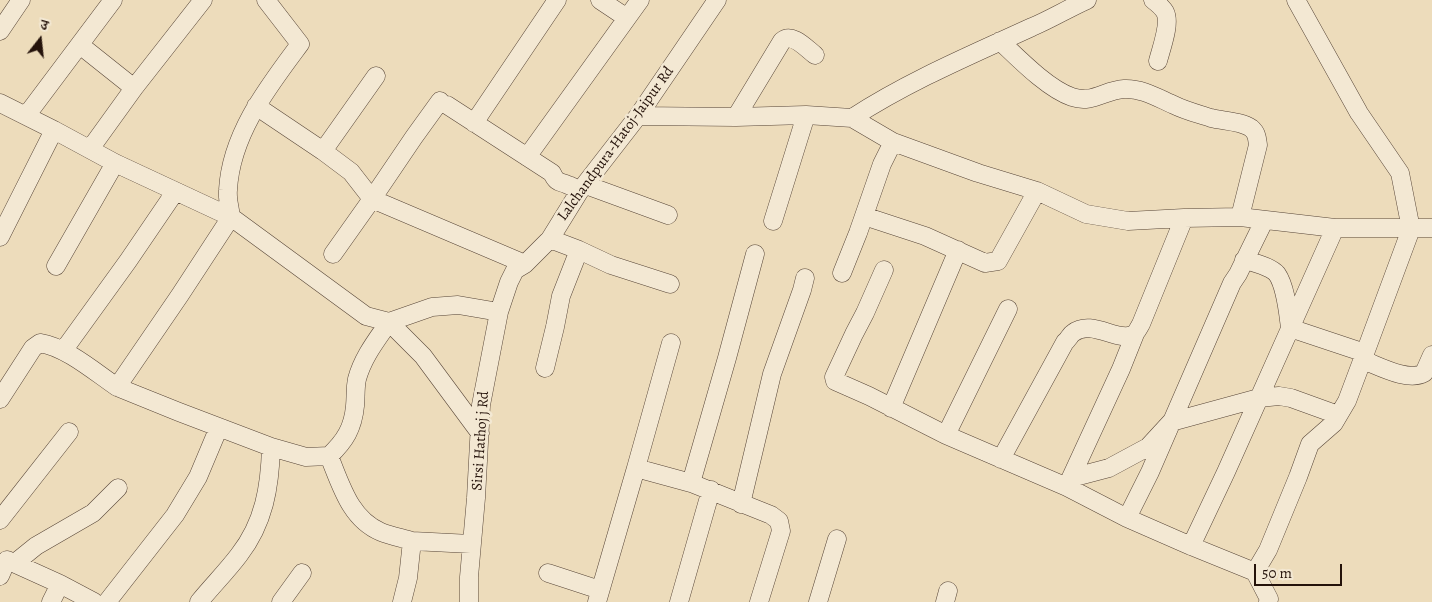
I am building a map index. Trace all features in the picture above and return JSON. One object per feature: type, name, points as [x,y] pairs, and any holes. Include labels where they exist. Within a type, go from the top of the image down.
[{"type":"street","points":[[0,31],[21,0]]},
{"type":"street","points":[[26,116],[114,0]]},
{"type":"street","points":[[90,149],[134,88],[203,0]]},
{"type":"street","points":[[117,387],[231,217],[228,192],[230,168],[238,144],[256,106],[300,44],[266,0]]},
{"type":"street","points":[[474,123],[557,0]]},
{"type":"street","points":[[600,0],[628,18]]},
{"type":"street","points":[[527,157],[640,0]]},
{"type":"street","name":"Lalchandpura-Hatoj-Jaipur Rd","points":[[508,282],[515,270],[525,264],[550,239],[577,187],[638,116],[717,0]]},
{"type":"street","points":[[852,118],[881,99],[948,65],[1034,27],[1087,0]]},
{"type":"street","points":[[1153,0],[1165,12],[1167,19],[1158,61]]},
{"type":"street","points":[[1255,572],[1268,550],[1310,444],[1334,423],[1347,400],[1411,229],[1400,173],[1359,113],[1296,0]]},
{"type":"street","points":[[736,117],[782,41],[786,38],[794,39],[815,55]]},
{"type":"street","points":[[1000,41],[1024,64],[1058,90],[1073,97],[1090,99],[1124,89],[1143,92],[1199,114],[1246,125],[1253,130],[1258,136],[1258,145],[1240,217]]},
{"type":"street","points":[[80,45],[134,88]]},
{"type":"street","points":[[323,151],[376,76]]},
{"type":"street","points":[[333,254],[414,137],[443,103],[552,173],[555,179],[561,183],[668,215]]},
{"type":"street","points":[[0,104],[54,130],[114,163],[231,217],[366,316],[389,322],[423,356],[480,433]]},
{"type":"street","points":[[256,106],[351,172],[372,199],[525,264]]},
{"type":"street","points":[[638,116],[736,117],[806,115],[852,118],[892,142],[978,173],[1037,191],[1086,214],[1128,221],[1240,217],[1335,228],[1432,228]]},
{"type":"street","points":[[773,221],[806,115]]},
{"type":"street","points":[[0,237],[54,130]]},
{"type":"street","points":[[842,273],[892,142]]},
{"type":"street","points":[[56,266],[114,163]]},
{"type":"street","points":[[864,216],[925,236],[985,263],[998,262],[1037,191]]},
{"type":"street","points":[[63,351],[175,192]]},
{"type":"street","points":[[1069,482],[1141,324],[1184,218]]},
{"type":"street","points":[[1127,518],[1150,472],[1232,283],[1264,221]]},
{"type":"street","points":[[1191,546],[1335,228]]},
{"type":"street","points":[[550,239],[611,265],[670,284]]},
{"type":"street","points":[[544,368],[561,296],[579,250]]},
{"type":"street","points":[[892,408],[958,250]]},
{"type":"street","points":[[691,483],[755,254]]},
{"type":"street","points":[[1244,260],[1256,262],[1276,272],[1281,283],[1290,328]]},
{"type":"street","points":[[884,270],[834,376],[835,381],[946,435],[1001,459],[1069,482],[1127,518],[1255,572],[1269,599],[1268,602]]},
{"type":"street","points":[[741,504],[772,374],[805,278]]},
{"type":"street","name":"Sirsi Hathoj j Rd","points":[[469,602],[471,544],[476,498],[481,405],[499,312],[508,282]]},
{"type":"street","points":[[0,400],[33,348],[40,343],[51,345],[63,351],[117,387],[219,428],[271,447],[306,457],[329,456],[340,446],[350,430],[355,408],[357,380],[365,356],[389,322],[432,306],[458,305],[499,312]]},
{"type":"street","points":[[946,435],[1008,309]]},
{"type":"street","points":[[1001,459],[1066,342],[1073,333],[1083,328],[1096,328],[1127,336],[1135,334]]},
{"type":"street","points":[[1290,328],[1364,356],[1406,376],[1413,377],[1424,373],[1431,362]]},
{"type":"street","points":[[548,574],[598,596],[671,343]]},
{"type":"street","points":[[1069,482],[1109,468],[1148,447],[1171,422],[1259,398],[1279,396],[1291,398],[1338,415]]},
{"type":"street","points":[[107,602],[175,515],[198,476],[219,428]]},
{"type":"street","points":[[0,520],[69,432]]},
{"type":"street","points":[[199,602],[239,556],[251,538],[267,495],[271,473],[271,447]]},
{"type":"street","points":[[329,456],[345,497],[359,518],[380,532],[412,541],[471,544]]},
{"type":"street","points":[[636,468],[655,472],[710,490],[771,515],[779,521],[781,531],[759,602]]},
{"type":"street","points":[[5,564],[93,513],[118,488]]},
{"type":"street","points":[[679,602],[710,490]]},
{"type":"street","points":[[818,602],[837,539]]},
{"type":"street","points":[[402,602],[408,578],[412,541]]},
{"type":"street","points":[[5,564],[60,584],[94,602]]},
{"type":"street","points":[[281,602],[302,573]]},
{"type":"street","points":[[52,602],[60,584]]}]
